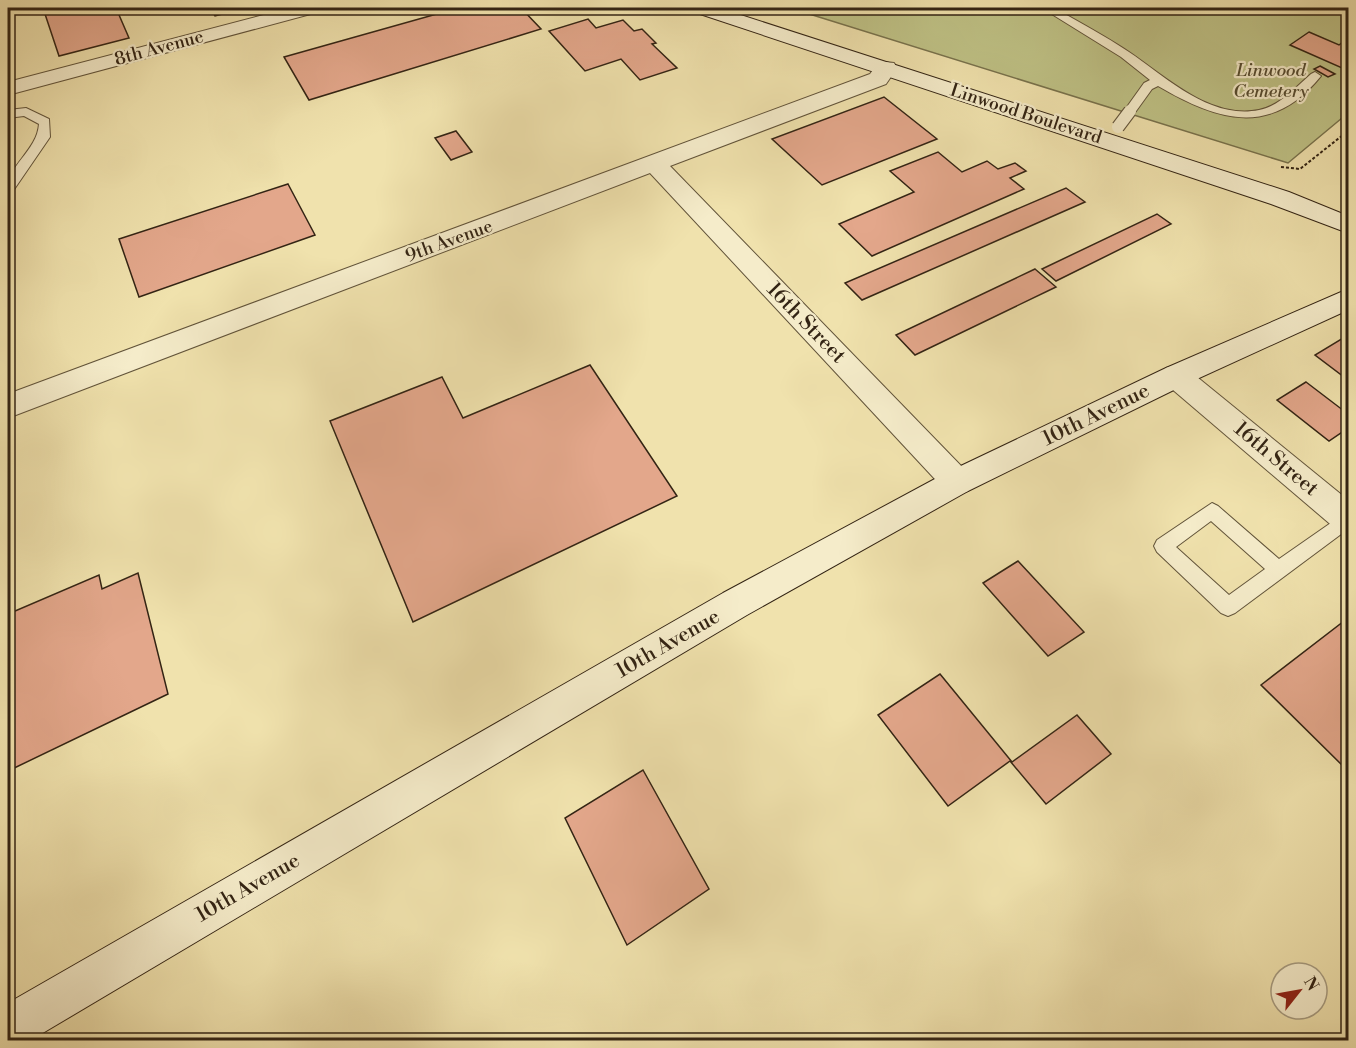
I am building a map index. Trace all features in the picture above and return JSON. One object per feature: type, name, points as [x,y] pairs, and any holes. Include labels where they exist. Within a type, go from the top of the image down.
[{"type":"street","name":"8th Avenue","points":[[8,89],[311,8]]},
{"type":"street","name":"Linwood Boulevard","points":[[701,8],[886,68],[1113,134],[1348,225]]},
{"type":"street","name":"9th Avenue","points":[[8,406],[878,79],[886,68]]},
{"type":"street","name":"16th Street","points":[[655,164],[957,482]]},
{"type":"street","name":"10th Avenue","points":[[8,1028],[725,610],[957,482],[1176,376],[1348,299]]},
{"type":"street","name":"16th Street","points":[[1176,376],[1348,519]]},
{"type":"lane","points":[[1047,8],[1125,55],[1158,81],[1213,108],[1245,116],[1275,109],[1315,76]]},
{"type":"lane","points":[[1113,134],[1148,86],[1158,81]]},
{"type":"lane","points":[[8,114],[26,112],[45,122],[44,137],[8,188]]},
{"type":"lane","points":[[1279,570],[1212,511],[1163,546],[1228,607],[1279,570],[1348,519]]},
{"type":"green space","name":"Linwood Cemetery","points":[[790,8],[1348,8],[1348,113],[1288,163]]},
{"type":"building","points":[[43,8],[116,8],[129,38],[59,56]]},
{"type":"building","points":[[210,8],[247,8],[215,16]]},
{"type":"building","points":[[458,8],[521,8],[541,29],[309,100],[284,57]]},
{"type":"building","points":[[588,19],[596,28],[623,20],[634,31],[642,29],[656,43],[652,44],[677,68],[640,80],[621,59],[585,71],[549,31]]},
{"type":"building","points":[[1309,32],[1339,45],[1348,38],[1348,64],[1342,68],[1290,45]]},
{"type":"building","points":[[1320,66],[1335,74],[1328,77],[1314,69]]},
{"type":"building","points":[[884,97],[937,139],[822,185],[772,139]]},
{"type":"building","points":[[456,131],[472,152],[451,160],[435,138]]},
{"type":"building","points":[[938,152],[962,172],[987,161],[998,169],[1015,163],[1026,171],[1010,178],[1024,189],[872,256],[839,224],[914,192],[890,171]]},
{"type":"building","points":[[288,184],[315,235],[139,297],[119,239]]},
{"type":"building","points":[[1066,188],[1085,202],[862,300],[845,283]]},
{"type":"building","points":[[1157,214],[1171,224],[1056,281],[1042,269]]},
{"type":"building","points":[[1035,269],[1056,287],[915,355],[896,335]]},
{"type":"building","points":[[1348,335],[1348,380],[1315,355]]},
{"type":"building","points":[[590,365],[677,496],[413,622],[330,421],[442,377],[463,418]]},
{"type":"building","points":[[1306,382],[1348,414],[1348,428],[1329,441],[1277,400]]},
{"type":"building","points":[[1018,561],[1084,632],[1048,656],[983,583]]},
{"type":"building","points":[[138,573],[168,694],[8,771],[8,614],[99,575],[102,589]]},
{"type":"building","points":[[1348,618],[1348,771],[1261,685]]},
{"type":"building","points":[[940,674],[1012,762],[1077,715],[1111,754],[1046,804],[1010,761],[948,806],[878,715]]},
{"type":"building","points":[[643,770],[709,889],[627,945],[565,818]]}]
